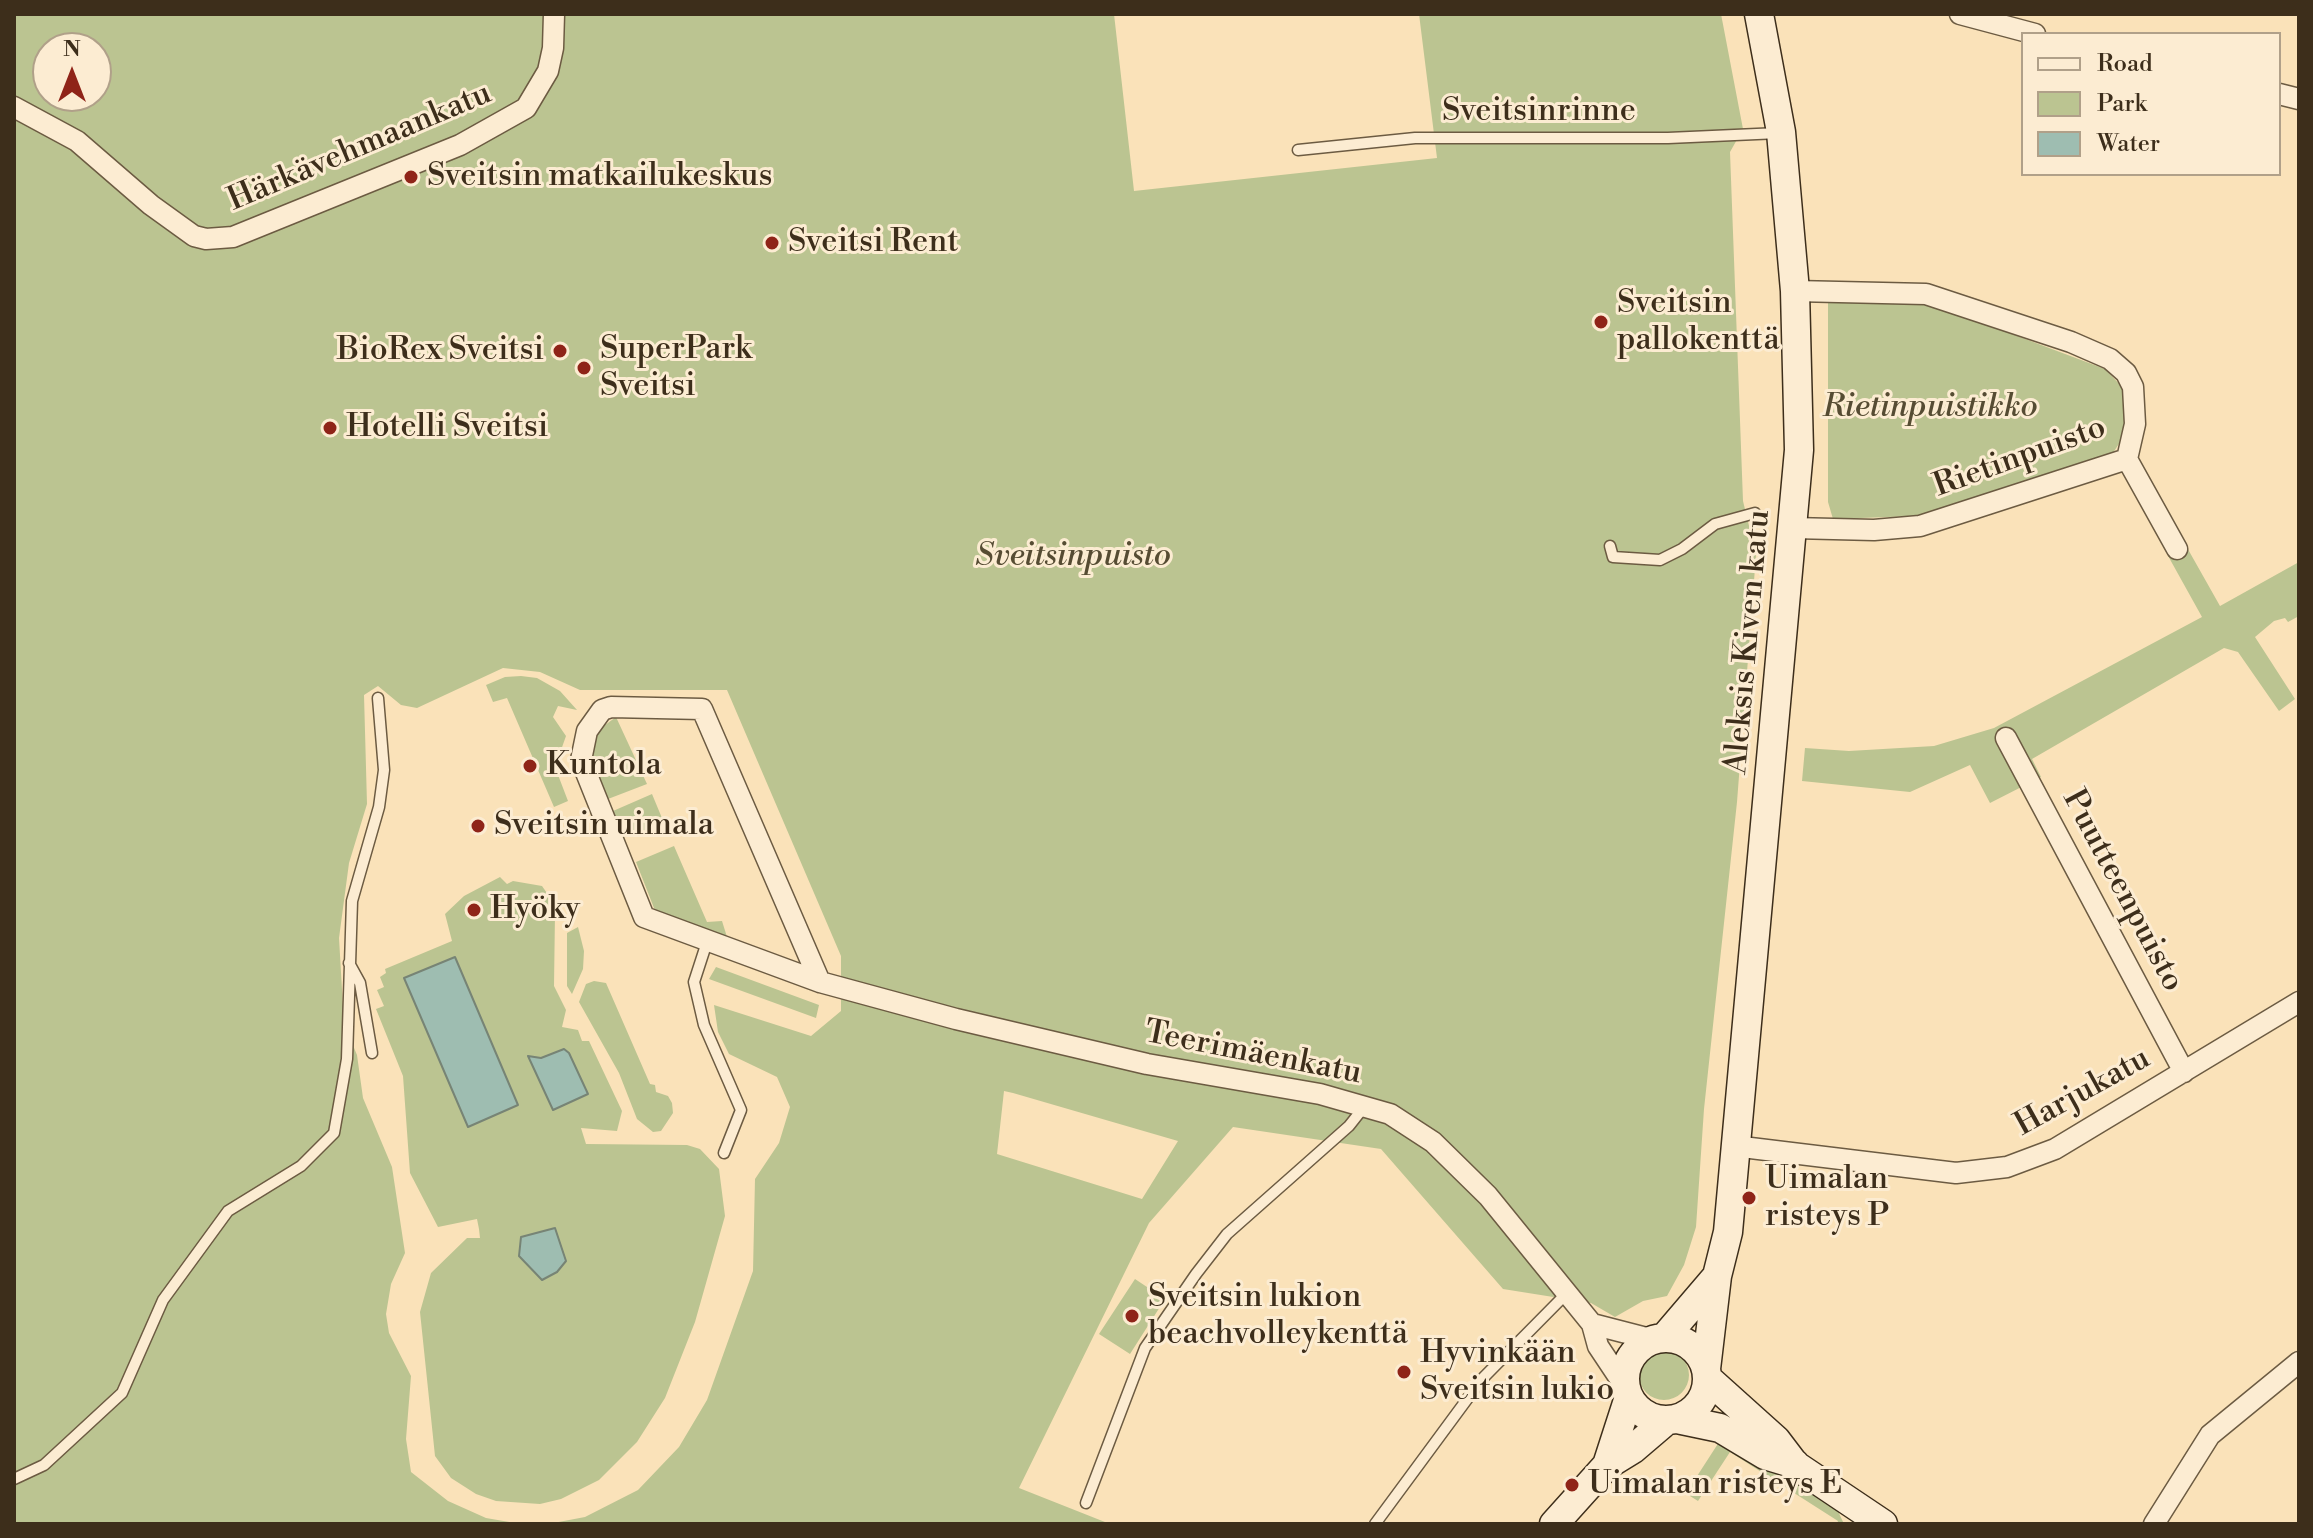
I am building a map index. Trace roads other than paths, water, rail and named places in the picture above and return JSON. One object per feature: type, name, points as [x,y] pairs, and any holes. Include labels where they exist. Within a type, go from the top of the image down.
[{"type":"street","name":"Härkävehmaankatu","points":[[14,107],[77,141],[151,205],[194,236],[206,239],[233,237],[460,145],[526,108],[538,92],[553,48],[554,14]]},
{"type":"street","name":"Aleksis Kiven katu","points":[[1707,1374],[1717,1276],[1728,1232],[1799,450],[1795,291],[1781,132],[1759,14]]},
{"type":"street","points":[[1960,15],[2027,32]]},
{"type":"street","name":"Rietinpuisto","points":[[1793,528],[1874,530],[1920,526],[2127,459],[2135,424],[2133,387],[2126,373],[2110,359],[1926,294],[1795,291]]},
{"type":"street","points":[[2127,459],[2177,549]]},
{"type":"street","name":"Teerimäenkatu","points":[[820,982],[702,709],[611,707],[602,710],[587,731],[581,760],[644,917],[820,982],[956,1019],[1147,1064],[1320,1094],[1390,1114],[1413,1128],[1460,1166],[1488,1196],[1565,1295],[1592,1324],[1598,1346],[1628,1392]]},
{"type":"street","name":"Puutteenpuisto","points":[[2006,738],[2184,1072]]},
{"type":"street","name":"Harjukatu","points":[[1734,1146],[1956,1173],[2007,1167],[2055,1149],[2299,1002]]},
{"type":"street","name":"Aleksis Kiven katu","points":[[1659,1339],[1717,1276]]},
{"type":"street","points":[[1592,1324],[1686,1343],[1695,1350],[1707,1374],[1776,1440],[1795,1465]]},
{"type":"street","points":[[1607,1465],[1628,1392],[1625,1376],[1634,1353],[1659,1339]]},
{"type":"street","points":[[2154,1524],[2210,1435],[2299,1362]]},
{"type":"street","points":[[1554,1524],[1607,1465],[1699,1404],[1707,1374]]},
{"type":"street","points":[[1628,1392],[1645,1414],[1720,1428],[1765,1455],[1795,1465],[1883,1524]]},
{"type":"lane","name":"Sveitsinrinne","points":[[1298,150],[1415,138],[1668,138],[1781,132]]},
{"type":"lane","points":[[1610,546],[1613,557],[1660,560],[1682,549],[1715,524],[1755,513]]},
{"type":"lane","points":[[14,1479],[44,1465],[122,1393],[163,1300],[228,1211],[301,1166],[334,1133],[347,1059],[352,901],[379,807],[384,770],[378,698]]},
{"type":"lane","points":[[707,942],[694,982],[704,1025],[741,1110],[724,1153]]},
{"type":"lane","points":[[349,962],[360,983],[372,1053]]},
{"type":"lane","points":[[1086,1503],[1145,1348],[1196,1274],[1227,1234],[1349,1126],[1366,1105]]},
{"type":"lane","points":[[1375,1524],[1482,1379],[1565,1295]]},
{"type":"water","points":[[455,957],[518,1105],[468,1127],[404,978]]},
{"type":"water","points":[[564,1049],[569,1053],[588,1094],[553,1110],[528,1056],[541,1058]]},
{"type":"water","points":[[555,1228],[566,1261],[557,1272],[542,1280],[519,1256],[521,1237]]},
{"type":"place","name":"Sveitsin matkailukeskus","points":[[411,177]]},
{"type":"place","name":"Sveitsi Rent","points":[[772,243]]},
{"type":"place","name":"Sveitsin pallokenttä","points":[[1601,322]]},
{"type":"place","name":"BioRex Sveitsi","points":[[560,351]]},
{"type":"place","name":"SuperPark Sveitsi","points":[[584,368]]},
{"type":"place","name":"Hotelli Sveitsi","points":[[330,428]]},
{"type":"place","name":"Kuntola","points":[[530,766]]},
{"type":"place","name":"Sveitsin uimala","points":[[478,826]]},
{"type":"place","name":"Hyöky","points":[[474,910]]},
{"type":"place","name":"Uimalan risteys P","points":[[1749,1198]]},
{"type":"place","name":"Sveitsin lukion beachvolleykenttä","points":[[1132,1316]]},
{"type":"place","name":"Hyvinkään Sveitsin lukio","points":[[1404,1372]]},
{"type":"place","name":"Uimalan risteys E","points":[[1572,1485]]},
{"type":"park label","name":"Rietinpuistikko","points":[[1930,408]]},
{"type":"park label","name":"Sveitsinpuisto","points":[[1073,557]]}]
